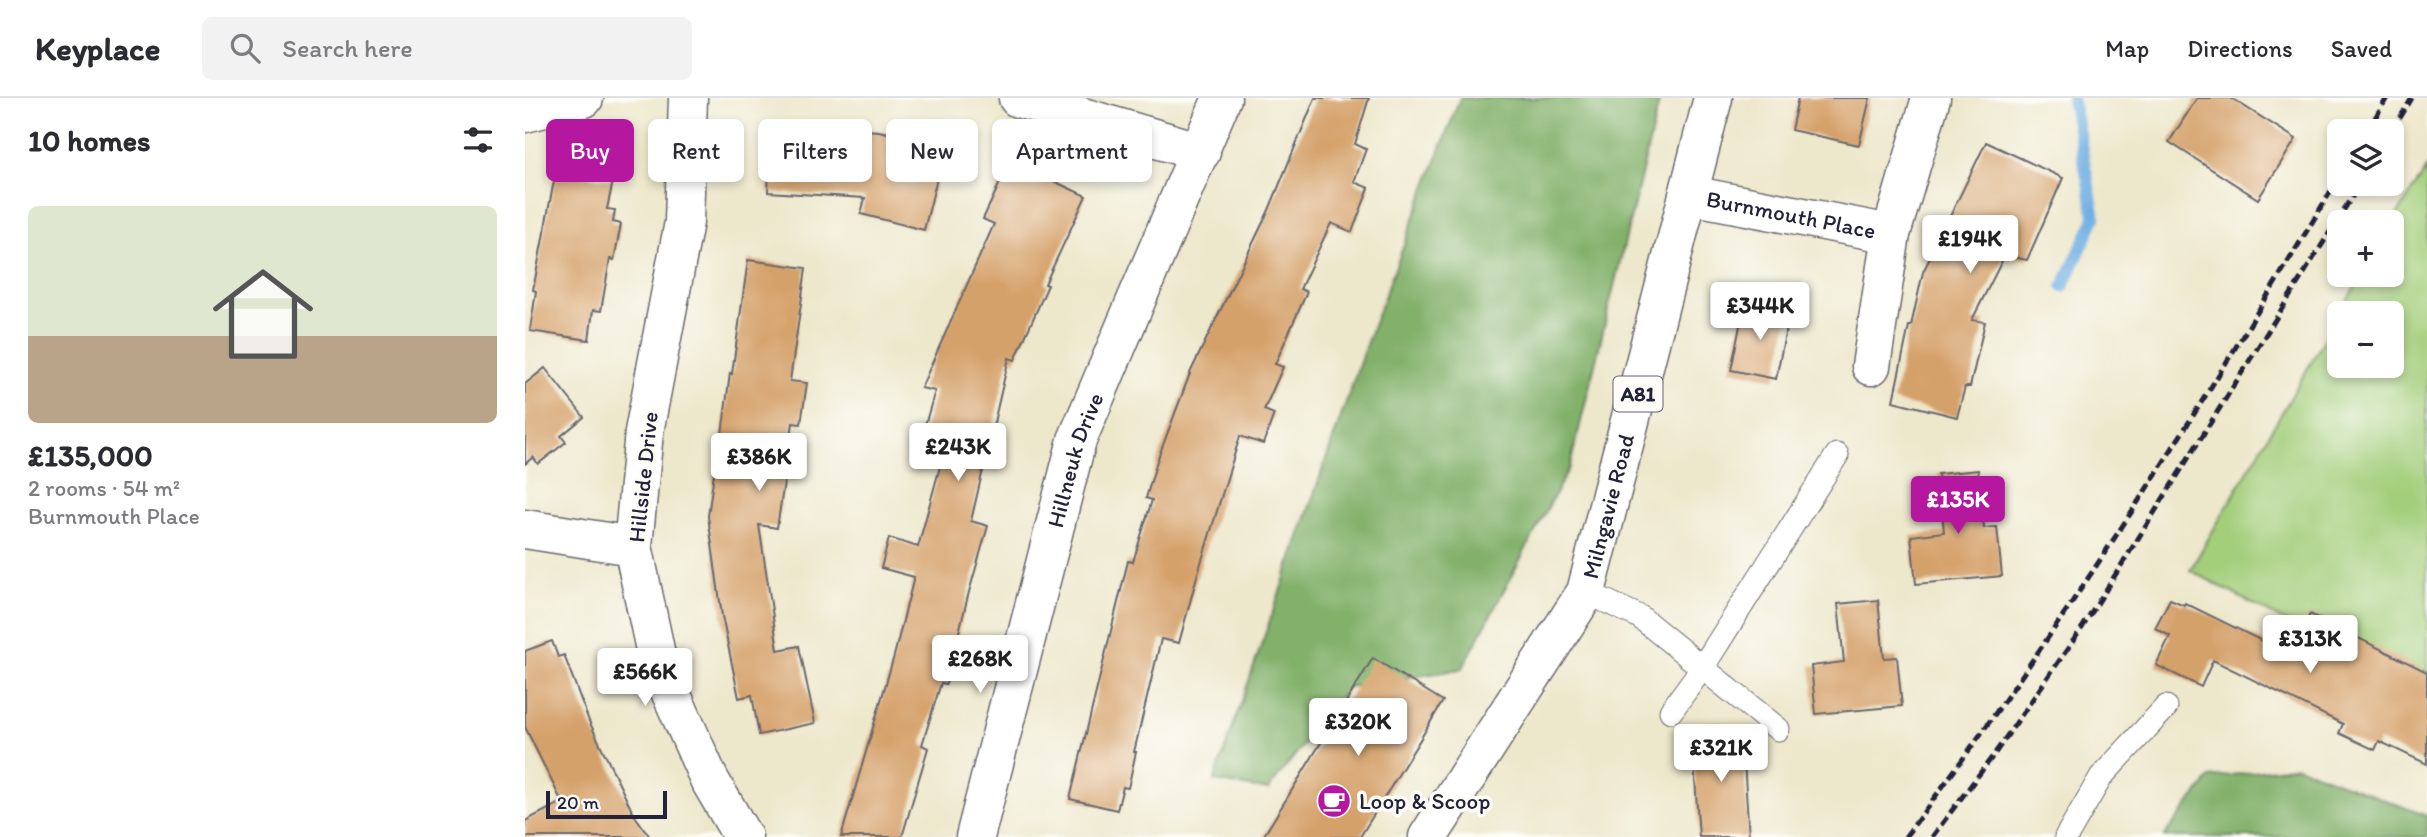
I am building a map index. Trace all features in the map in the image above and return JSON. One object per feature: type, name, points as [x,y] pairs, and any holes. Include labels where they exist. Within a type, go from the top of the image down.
[{"type":"street","points":[[525,113],[584,98]]},
{"type":"street","name":"Hillside Drive","points":[[688,98],[684,222],[644,432],[633,546],[658,664],[709,779],[743,837]]},
{"type":"street","points":[[1018,98],[1201,152]]},
{"type":"street","name":"Hillneuk Drive","points":[[975,837],[1077,440],[1222,98]]},
{"type":"street","name":"Milngavie Road","points":[[1429,837],[1586,592],[1713,98]]},
{"type":"street","name":"Burnmouth Place","points":[[1871,366],[1891,234],[1931,98]]},
{"type":"street","name":"Burnmouth Place","points":[[1690,195],[1891,234]]},
{"type":"street","points":[[525,528],[633,546]]},
{"type":"lane","points":[[1671,711],[1702,668],[1837,455]]},
{"type":"lane","points":[[1586,592],[1640,617],[1778,729]]},
{"type":"lane","points":[[2066,837],[2101,777],[2166,707]]},
{"type":"green space","points":[[1460,98],[1660,98],[1570,466],[1462,669],[1348,687],[1268,790],[1214,781],[1368,339]]},
{"type":"green space","points":[[2427,168],[2427,699],[2190,570],[2327,335],[2327,378],[2404,378],[2404,301],[2347,301],[2355,287],[2404,287],[2404,210],[2400,210]]},
{"type":"green space","points":[[2297,766],[2427,816],[2427,837],[2163,837],[2210,778]]},
{"type":"building","points":[[1315,98],[1369,98],[1355,144],[1366,149],[1354,182],[1369,188],[1352,232],[1331,223],[1300,289],[1307,292],[1275,364],[1283,367],[1264,410],[1274,414],[1263,444],[1240,436],[1179,643],[1161,639],[1128,788],[1123,787],[1117,810],[1070,799],[1128,561],[1133,562],[1152,500],[1146,498],[1157,461],[1191,371],[1269,210]]},
{"type":"building","points":[[1798,98],[1870,98],[1859,145],[1791,130]]},
{"type":"building","points":[[2197,98],[2231,98],[2296,139],[2258,199],[2169,142]]},
{"type":"building","points":[[872,131],[886,133],[886,182],[936,182],[924,230],[861,214],[865,198],[768,192],[768,182],[872,182]]},
{"type":"building","points":[[1986,142],[2063,178],[2027,260],[2005,255],[1972,320],[1985,322],[1970,387],[1965,387],[1957,417],[1893,401],[1923,272]]},
{"type":"building","points":[[554,182],[613,182],[607,209],[615,210],[613,222],[621,224],[614,260],[610,259],[601,311],[593,310],[589,340],[530,331],[536,291],[533,290]]},
{"type":"building","points":[[1000,182],[1056,182],[1086,196],[1045,284],[1048,285],[1015,360],[1009,358],[971,521],[988,526],[946,684],[941,683],[922,745],[928,748],[902,837],[841,837],[914,577],[881,568],[889,538],[918,547],[944,452],[919,445],[935,391],[921,388],[994,224],[983,219]]},
{"type":"building","points":[[748,260],[806,268],[790,381],[807,383],[801,424],[793,423],[777,528],[759,525],[778,650],[799,646],[815,723],[759,735],[752,695],[739,698],[722,616],[708,516],[714,473],[717,473]]},
{"type":"building","points":[[1744,306],[1789,314],[1776,379],[1731,370]]},
{"type":"building","points":[[545,368],[584,417],[561,436],[566,442],[538,464],[533,457],[525,464],[525,384]]},
{"type":"building","points":[[1978,470],[1984,528],[1997,527],[2002,576],[1916,584],[1911,536],[1944,532],[1938,474]]},
{"type":"building","points":[[2170,599],[2184,605],[2185,603],[2270,645],[2271,643],[2291,652],[2310,614],[2427,672],[2427,764],[2379,741],[2375,750],[2339,733],[2343,724],[2213,660],[2201,687],[2156,665],[2170,636],[2155,628]]},
{"type":"building","points":[[1878,600],[1884,658],[1897,657],[1902,706],[1816,714],[1811,666],[1844,662],[1838,604]]},
{"type":"building","points":[[552,641],[558,657],[564,655],[589,721],[633,813],[650,837],[525,837],[525,821],[562,802],[525,727],[525,651]]},
{"type":"building","points":[[1373,658],[1443,701],[1421,738],[1360,837],[1263,837]]},
{"type":"building","points":[[1742,730],[1749,837],[1699,837],[1692,733]]},
{"type":"waterway","points":[[2063,287],[2095,218],[2072,98]]},
{"type":"railway","points":[[2374,119],[2387,98]]},
{"type":"railway","points":[[2399,119],[2412,98]]},
{"type":"railway","points":[[1905,837],[1964,758],[2077,595],[2185,429],[2328,196]]},
{"type":"railway","points":[[1932,837],[1993,756],[2082,628],[2352,196]]},
{"type":"place","name":"Loop & Scoop","points":[[1334,801]]}]
